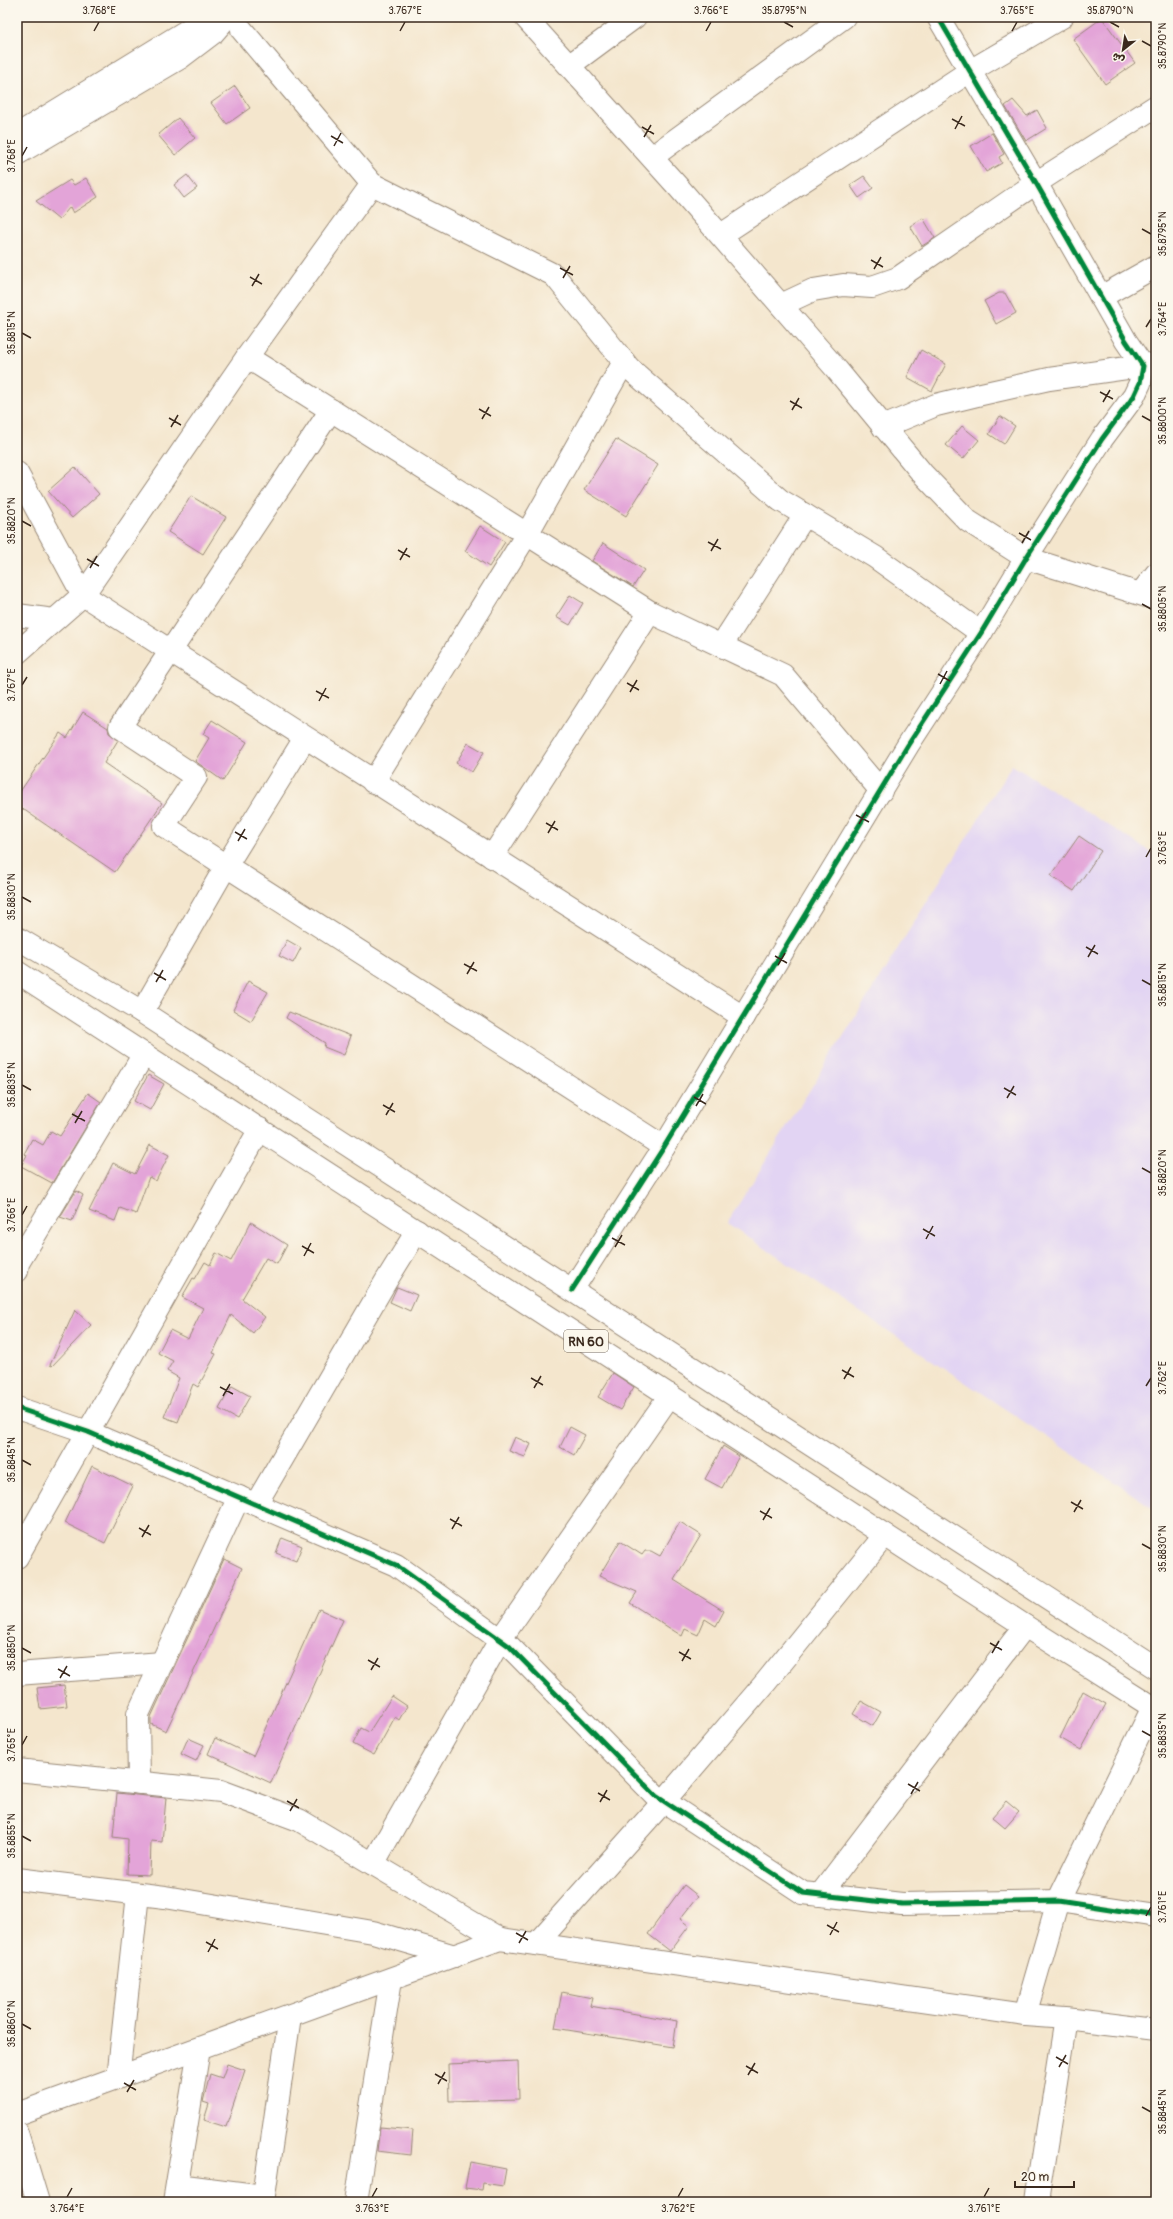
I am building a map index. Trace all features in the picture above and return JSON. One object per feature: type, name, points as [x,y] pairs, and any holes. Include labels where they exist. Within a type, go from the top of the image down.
[{"type":"street","points":[[17,135],[193,27],[218,17]]},
{"type":"street","points":[[525,17],[652,157],[781,305],[922,474],[968,521],[1026,558],[1149,596],[1156,574]]},
{"type":"street","points":[[570,65],[635,17]]},
{"type":"street","points":[[652,157],[844,17]]},
{"type":"street","points":[[938,17],[1101,297],[1149,365]]},
{"type":"street","points":[[721,236],[970,71],[1062,17]]},
{"type":"street","points":[[17,154],[180,58],[212,32],[234,24],[372,184],[554,275],[624,362],[780,500],[876,556],[981,633]]},
{"type":"street","points":[[781,305],[813,290],[843,285],[872,287],[898,278],[1036,183],[1156,106]]},
{"type":"street","points":[[17,653],[83,595],[247,357],[372,184]]},
{"type":"street","points":[[1101,297],[1156,266]]},
{"type":"street","points":[[247,357],[650,612],[783,675],[881,791]]},
{"type":"street","points":[[372,782],[527,534],[624,362]]},
{"type":"street","points":[[884,427],[936,405],[977,395],[1049,379],[1149,365]]},
{"type":"street","points":[[572,1290],[664,1147],[881,791],[981,633],[1026,558],[1102,439],[1134,396],[1149,365]]},
{"type":"street","points":[[331,410],[120,726],[196,777],[164,826],[664,1147]]},
{"type":"street","points":[[17,473],[83,595],[372,782],[743,1017]]},
{"type":"street","points":[[721,646],[805,515]]},
{"type":"street","points":[[492,857],[650,612]]},
{"type":"street","points":[[17,614],[54,620]]},
{"type":"street","points":[[142,1012],[226,866],[305,738]]},
{"type":"street","name":"RN 60","points":[[17,938],[142,1012],[1156,1668]]},
{"type":"street","name":"RN 60","points":[[17,972],[1025,1626],[1155,1708]]},
{"type":"street","points":[[17,1270],[18,1263],[144,1054]]},
{"type":"street","points":[[17,1557],[260,1129]]},
{"type":"street","points":[[139,1783],[138,1714],[162,1663],[248,1501],[417,1231]]},
{"type":"street","points":[[373,1864],[500,1640],[670,1395]]},
{"type":"street","points":[[17,1408],[88,1432],[396,1565],[509,1646],[656,1796],[803,1893],[902,1904],[1058,1901],[1156,1916]]},
{"type":"street","points":[[536,1944],[664,1801],[766,1682],[885,1535]]},
{"type":"street","points":[[820,1895],[1025,1626]]},
{"type":"street","points":[[17,1674],[162,1663]]},
{"type":"street","points":[[1025,2015],[1058,1901],[1155,1708]]},
{"type":"street","points":[[17,1770],[221,1791],[299,1820],[500,1939],[1025,2015],[1066,2018],[1156,2029]]},
{"type":"street","points":[[17,1879],[138,1894],[373,1932],[455,1956]]},
{"type":"street","points":[[118,2078],[138,1894]]},
{"type":"street","points":[[17,2114],[200,2049],[500,1939]]},
{"type":"street","points":[[356,2202],[391,1979]]},
{"type":"street","points":[[200,2049],[175,2194],[263,2199],[290,2016]]},
{"type":"street","points":[[1037,2202],[1066,2018]]},
{"type":"street","points":[[17,2133],[38,2202]]},
{"type":"shaded area","points":[[1012,765],[1156,855],[1156,1510],[727,1223]]},
{"type":"building","points":[[1102,18],[1135,63],[1105,84],[1073,39]]},
{"type":"building","points":[[235,86],[250,108],[227,124],[211,103]]},
{"type":"building","points":[[1013,100],[1027,116],[1037,110],[1047,128],[1026,141],[1005,106]]},
{"type":"building","points":[[178,118],[195,138],[175,155],[158,135]]},
{"type":"building","points":[[992,133],[1004,154],[999,157],[1002,163],[986,172],[971,146]]},
{"type":"building","points":[[187,175],[197,188],[184,198],[174,185]]},
{"type":"building","points":[[864,176],[873,188],[859,198],[850,185]]},
{"type":"building","points":[[86,178],[98,197],[73,213],[70,207],[59,220],[36,201],[70,180],[74,185]]},
{"type":"building","points":[[923,218],[935,238],[922,246],[910,226]]},
{"type":"building","points":[[999,293],[1005,293],[1016,313],[996,324],[984,301]]},
{"type":"building","points":[[921,350],[946,364],[932,391],[907,377]]},
{"type":"building","points":[[1000,416],[1015,426],[1004,444],[989,434]]},
{"type":"building","points":[[962,426],[979,440],[963,459],[946,445]]},
{"type":"building","points":[[616,439],[658,465],[626,516],[584,490]]},
{"type":"building","points":[[75,467],[99,494],[72,518],[48,491]]},
{"type":"building","points":[[191,496],[226,517],[203,554],[168,532]]},
{"type":"building","points":[[480,526],[505,542],[489,567],[465,551]]},
{"type":"building","points":[[603,543],[644,570],[633,587],[592,561]]},
{"type":"building","points":[[570,595],[583,603],[570,625],[556,617]]},
{"type":"building","points":[[83,712],[108,728],[109,733],[118,740],[104,763],[162,803],[115,872],[17,805],[17,796],[60,733],[67,738]]},
{"type":"building","points":[[212,720],[247,742],[223,781],[195,761],[209,738],[203,734]]},
{"type":"building","points":[[468,743],[484,752],[472,772],[456,763]]},
{"type":"building","points":[[1079,836],[1101,851],[1074,891],[1051,876]]},
{"type":"building","points":[[287,940],[301,948],[293,963],[279,956]]},
{"type":"building","points":[[248,981],[268,992],[251,1021],[233,1010]]},
{"type":"building","points":[[289,1012],[351,1036],[344,1055],[324,1047],[325,1043],[286,1018]]},
{"type":"building","points":[[148,1075],[164,1084],[150,1110],[134,1101]]},
{"type":"building","points":[[88,1093],[101,1102],[52,1183],[21,1166],[27,1155],[24,1154],[32,1139],[43,1145],[51,1131],[60,1136]]},
{"type":"building","points":[[150,1145],[169,1155],[156,1181],[149,1177],[136,1214],[120,1208],[115,1221],[89,1211],[113,1163],[135,1174]]},
{"type":"building","points":[[76,1191],[83,1195],[72,1221],[60,1217]]},
{"type":"building","points":[[251,1222],[287,1245],[277,1264],[266,1258],[242,1299],[265,1317],[253,1333],[231,1315],[213,1353],[216,1354],[198,1387],[193,1384],[178,1422],[164,1417],[179,1378],[167,1371],[173,1361],[158,1353],[170,1330],[188,1339],[203,1308],[182,1297],[193,1278],[195,1279],[205,1262],[210,1265],[216,1253],[231,1261]]},
{"type":"building","points":[[397,1287],[417,1295],[410,1311],[390,1302]]},
{"type":"building","points":[[75,1310],[91,1325],[52,1366],[50,1365]]},
{"type":"building","points":[[613,1373],[634,1387],[620,1410],[598,1397]]},
{"type":"building","points":[[232,1386],[250,1396],[237,1419],[219,1409]]},
{"type":"building","points":[[570,1427],[585,1435],[574,1455],[560,1447]]},
{"type":"building","points":[[515,1437],[531,1444],[525,1457],[509,1451]]},
{"type":"building","points":[[723,1446],[739,1456],[722,1488],[705,1479]]},
{"type":"building","points":[[92,1466],[133,1486],[105,1543],[65,1523]]},
{"type":"building","points":[[680,1522],[701,1535],[674,1580],[724,1611],[716,1626],[705,1619],[698,1635],[685,1629],[682,1636],[630,1603],[637,1592],[599,1576],[620,1541],[642,1555],[645,1551],[651,1551],[660,1556]]},
{"type":"building","points":[[282,1538],[302,1546],[296,1561],[276,1553]]},
{"type":"building","points":[[224,1559],[242,1568],[166,1731],[151,1724],[151,1717]]},
{"type":"building","points":[[319,1609],[343,1620],[271,1783],[208,1754],[215,1738],[253,1756]]},
{"type":"building","points":[[64,1685],[67,1706],[40,1709],[37,1688]]},
{"type":"building","points":[[1083,1691],[1106,1704],[1081,1750],[1060,1738]]},
{"type":"building","points":[[392,1696],[407,1706],[399,1720],[395,1717],[374,1755],[353,1744],[361,1728],[369,1732]]},
{"type":"building","points":[[861,1701],[881,1712],[873,1726],[853,1714]]},
{"type":"building","points":[[188,1738],[204,1745],[196,1761],[181,1754]]},
{"type":"building","points":[[117,1793],[166,1798],[162,1842],[151,1841],[150,1875],[127,1874],[128,1839],[113,1837]]},
{"type":"building","points":[[1006,1801],[1019,1812],[1005,1828],[992,1817]]},
{"type":"building","points":[[684,1885],[698,1896],[680,1919],[689,1926],[670,1951],[648,1934]]},
{"type":"building","points":[[562,1992],[592,1998],[590,2006],[677,2021],[673,2047],[555,2028]]},
{"type":"building","points":[[518,2061],[519,2099],[449,2101],[448,2064]]},
{"type":"building","points":[[227,2064],[245,2070],[226,2127],[204,2120],[209,2104],[203,2102],[210,2074],[222,2078]]},
{"type":"building","points":[[380,2127],[413,2130],[411,2155],[377,2151]]},
{"type":"building","points":[[470,2162],[506,2169],[503,2186],[483,2183],[482,2190],[465,2188]]},
{"type":"cycle path","points":[[572,1290],[664,1147],[908,745],[981,633],[1026,558],[1102,439],[1134,396],[1140,383],[1143,366],[1126,341],[1036,183],[938,17]]},
{"type":"cycle path","points":[[17,1408],[88,1432],[396,1565],[509,1646],[656,1796],[803,1893],[902,1904],[1058,1901],[1156,1916]]}]
